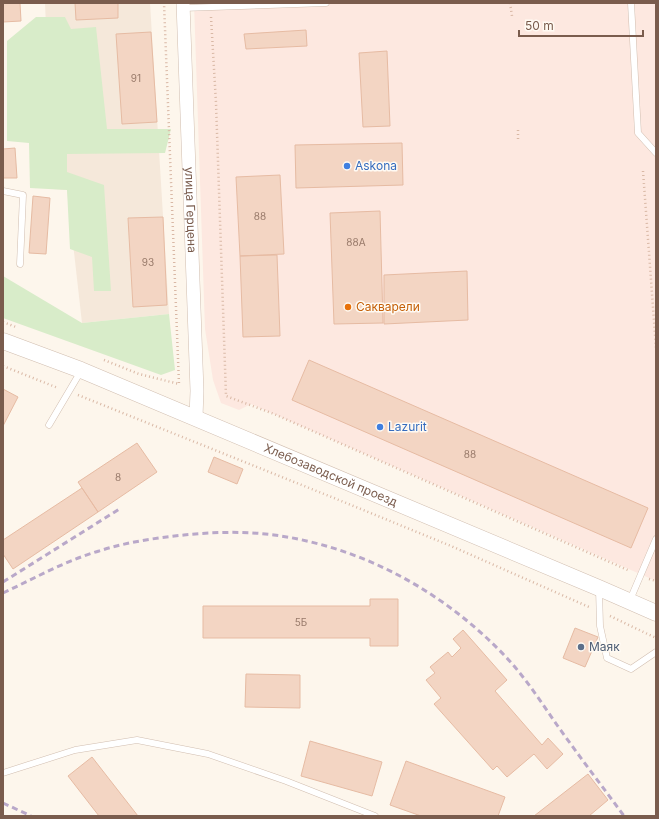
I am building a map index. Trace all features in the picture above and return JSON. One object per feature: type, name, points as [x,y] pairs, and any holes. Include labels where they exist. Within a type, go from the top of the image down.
[{"type":"street","name":"улица Герцена","points":[[183,6],[196,375],[196,417]]},
{"type":"street","name":"Хлебозаводской проезд","points":[[3,341],[81,370],[196,417],[656,613]]},
{"type":"lane","points":[[183,6],[211,7],[326,3]]},
{"type":"lane","points":[[631,3],[638,133],[656,152]]},
{"type":"lane","points":[[3,191],[23,195],[20,264]]},
{"type":"lane","points":[[49,425],[81,370]]},
{"type":"lane","points":[[629,601],[656,539]]},
{"type":"lane","points":[[599,588],[600,626],[606,658],[631,669],[656,652]]},
{"type":"lane","points":[[3,773],[74,750],[137,740],[208,754],[286,781],[375,816]]},
{"type":"path","points":[[103,360],[139,374],[179,384],[164,3]]},
{"type":"path","points":[[510,3],[512,16]]},
{"type":"path","points":[[211,7],[216,103],[226,396],[274,414],[656,582]]},
{"type":"path","points":[[518,130],[518,142]]},
{"type":"path","points":[[643,171],[656,348]]},
{"type":"path","points":[[3,322],[17,327]]},
{"type":"path","points":[[3,366],[247,462],[444,543],[656,638]]},
{"type":"shaded area","points":[[45,3],[150,3],[169,314],[82,323],[67,190],[53,189]]},
{"type":"shaded area","points":[[194,3],[656,3],[656,581],[251,404],[239,410],[221,403],[213,380],[205,329]]},
{"type":"green space","points":[[36,17],[65,17],[71,29],[96,27],[107,129],[171,129],[165,153],[67,154],[67,172],[104,185],[111,291],[94,291],[92,257],[70,249],[67,190],[30,188],[29,143],[7,141],[7,41]]},
{"type":"green space","points":[[3,276],[82,323],[169,314],[175,370],[161,375],[3,318]]},
{"type":"building","points":[[3,3],[20,3],[21,21],[3,22]]},
{"type":"building","points":[[75,3],[118,3],[118,18],[76,20]]},
{"type":"building","points":[[306,30],[307,46],[246,49],[244,34]]},
{"type":"building","points":[[151,32],[157,122],[122,124],[116,34]]},
{"type":"building","points":[[387,51],[390,126],[363,127],[359,53]]},
{"type":"building","points":[[402,143],[403,185],[296,188],[295,145]]},
{"type":"building","points":[[15,148],[17,178],[3,178],[3,149]]},
{"type":"building","points":[[280,175],[284,254],[240,256],[236,177]]},
{"type":"building","points":[[33,196],[50,198],[46,254],[29,253]]},
{"type":"building","points":[[380,211],[383,323],[334,324],[330,213]]},
{"type":"building","points":[[163,217],[167,305],[133,307],[128,218]]},
{"type":"building","points":[[277,255],[280,336],[243,337],[240,256]]},
{"type":"building","points":[[467,271],[468,320],[384,324],[384,275]]},
{"type":"building","points":[[309,360],[648,508],[631,548],[292,400]]},
{"type":"building","points":[[3,389],[18,397],[3,426]]},
{"type":"building","points":[[137,443],[157,472],[98,512],[78,482]]},
{"type":"building","points":[[214,457],[243,469],[237,484],[208,472]]},
{"type":"building","points":[[82,488],[98,512],[13,569],[3,554],[3,540]]},
{"type":"building","points":[[370,599],[398,599],[398,646],[370,646],[370,638],[203,638],[203,606],[370,606]]},
{"type":"building","points":[[575,628],[598,637],[585,667],[563,658]]},
{"type":"building","points":[[463,630],[507,680],[495,691],[542,745],[548,738],[563,754],[547,769],[534,754],[507,777],[497,766],[493,770],[434,704],[441,698],[426,680],[435,673],[430,667],[448,652],[452,657],[461,648],[453,639]]},
{"type":"building","points":[[246,674],[300,675],[300,708],[245,707]]},
{"type":"building","points":[[310,741],[382,762],[372,796],[301,776]]},
{"type":"building","points":[[92,757],[138,816],[99,816],[68,776]]},
{"type":"building","points":[[406,761],[505,797],[498,816],[421,816],[390,805]]},
{"type":"building","points":[[588,774],[608,800],[589,816],[534,816]]},
{"type":"railway","points":[[3,582],[121,508]]},
{"type":"railway","points":[[3,593],[50,570],[86,555],[120,545],[184,535],[229,532],[274,535],[307,541],[339,550],[400,576],[429,593],[456,612],[481,633],[505,656],[526,681],[565,737],[624,816]]},
{"type":"railway","points":[[3,803],[31,816]]},
{"type":"place","name":"Askona","points":[[347,166]]},
{"type":"place","name":"Сакварели","points":[[348,307]]},
{"type":"place","name":"Lazurit","points":[[380,427]]},
{"type":"place","name":"Маяк","points":[[581,647]]}]
